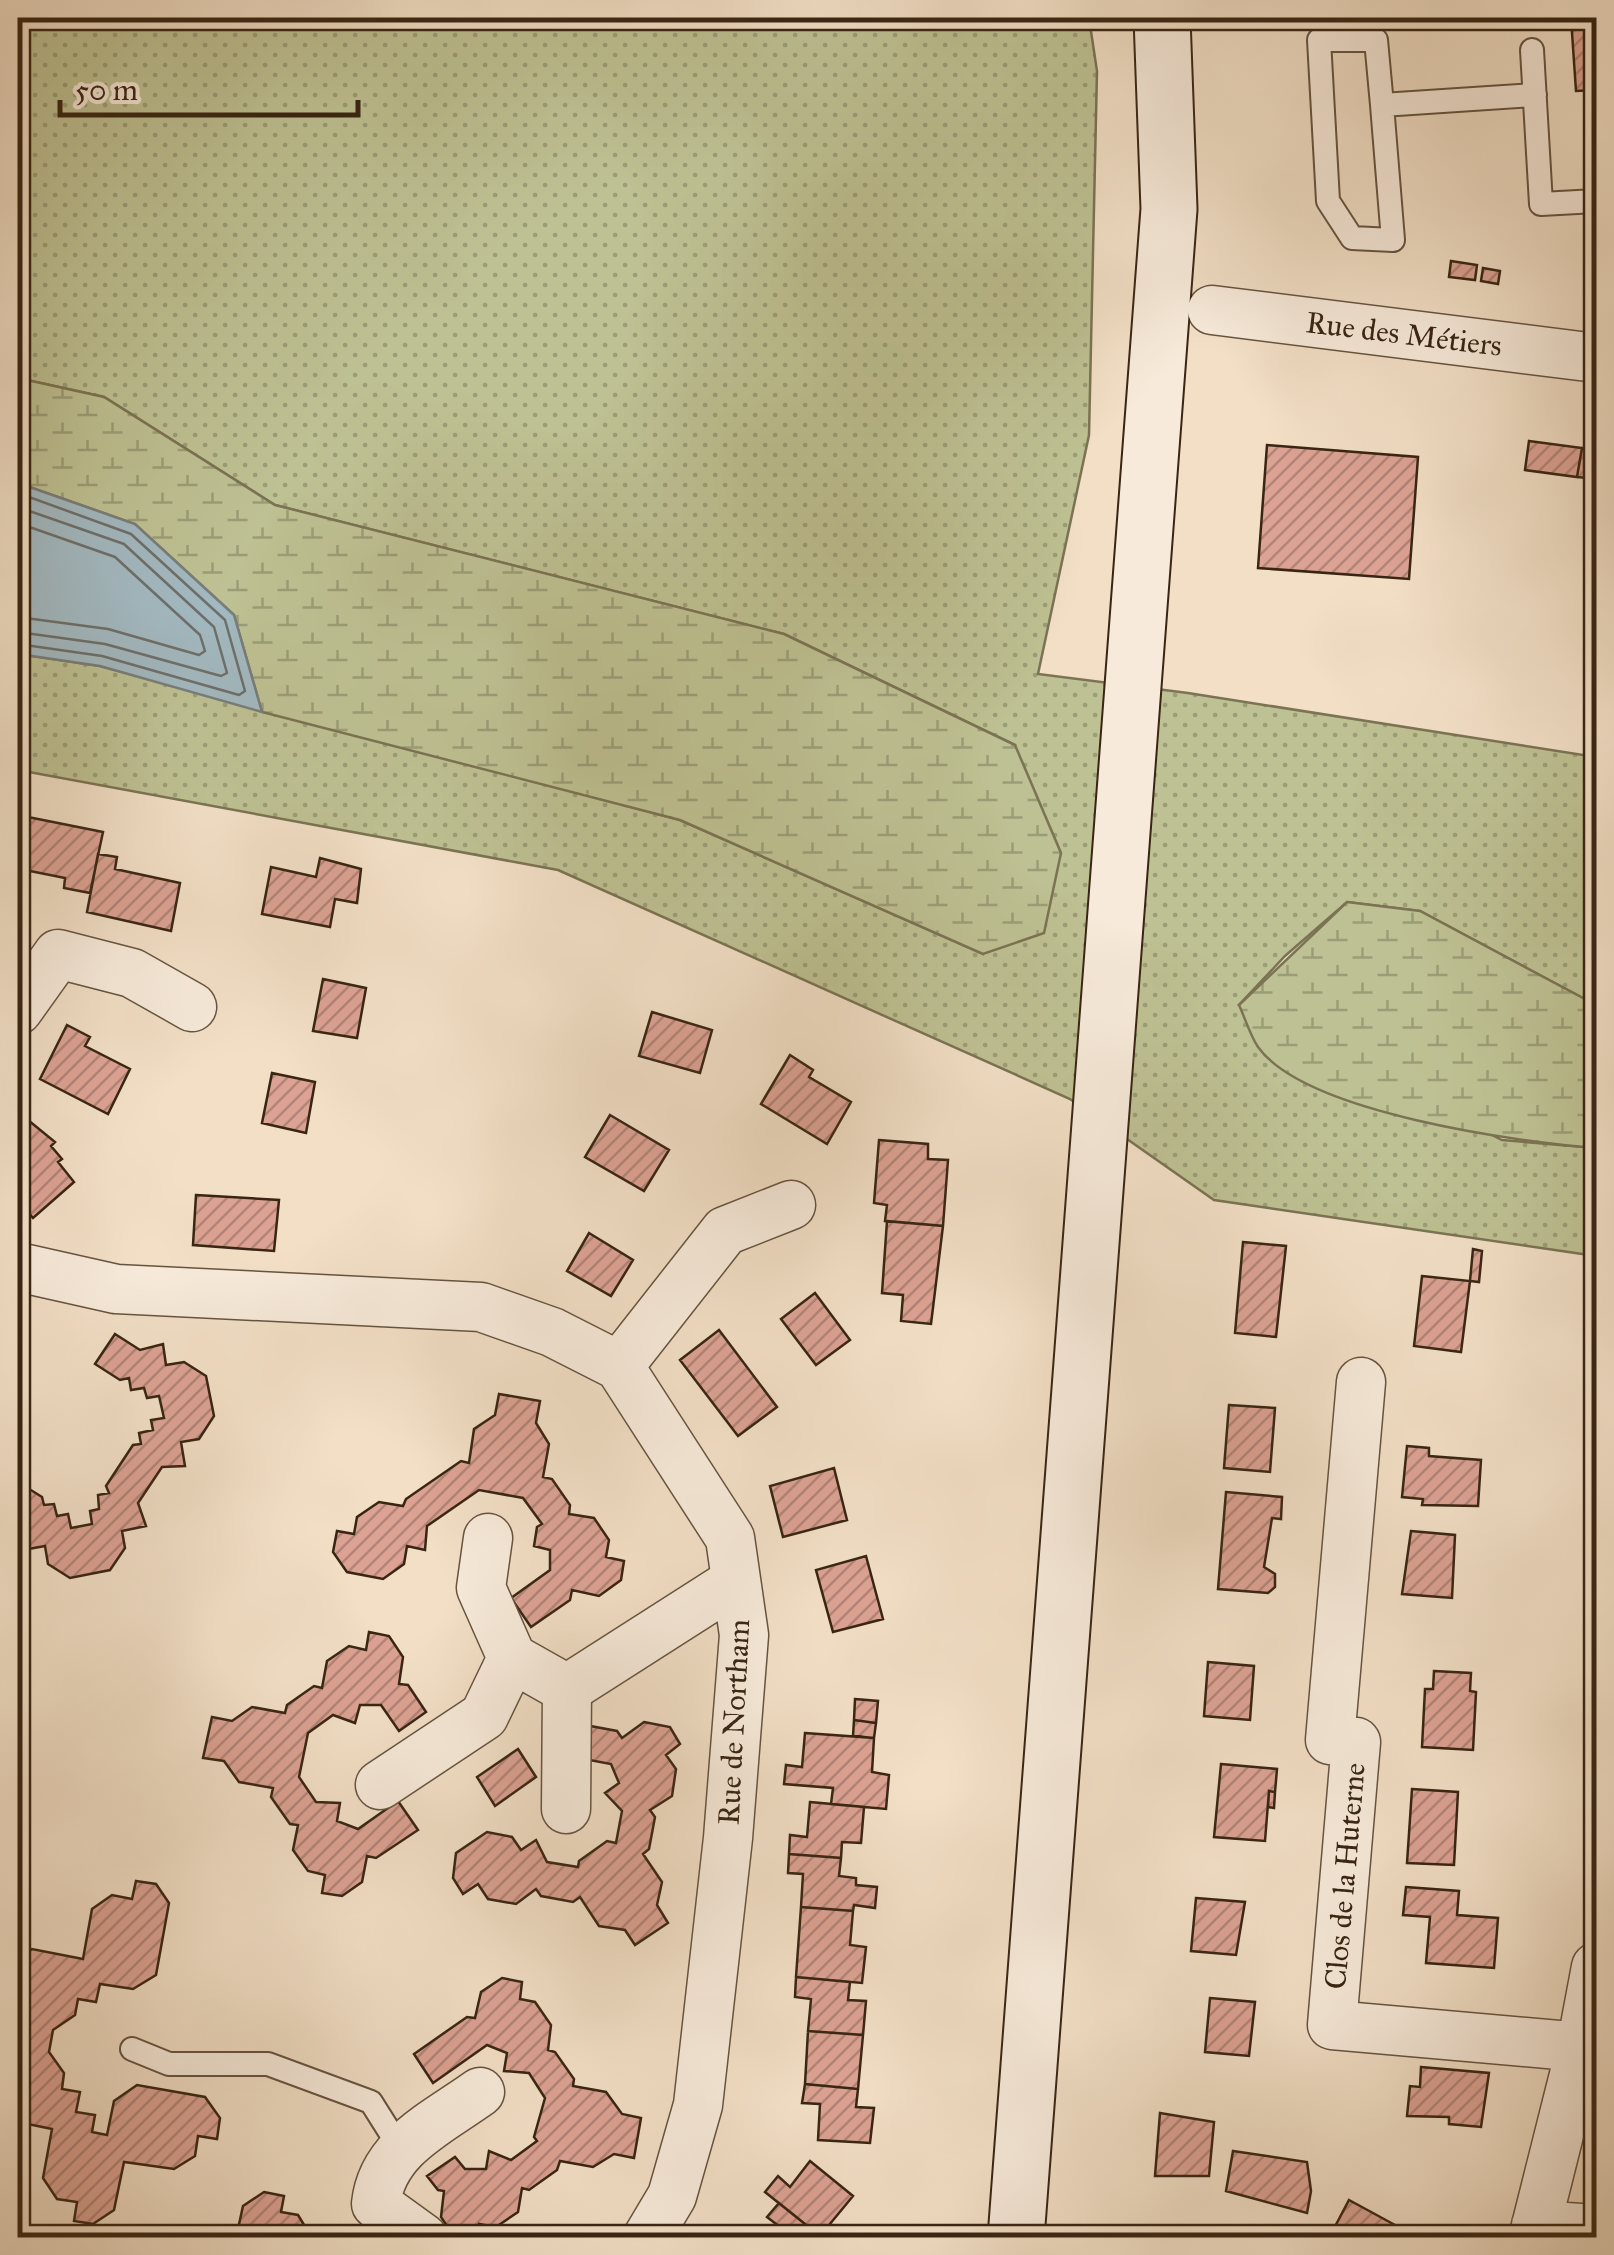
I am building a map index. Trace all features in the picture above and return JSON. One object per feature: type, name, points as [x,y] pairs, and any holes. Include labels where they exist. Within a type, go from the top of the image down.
[{"type":"street","points":[[1016,2238],[1169,208],[1162,18]]},
{"type":"street","name":"Rue des Métiers","points":[[1212,310],[1596,358]]},
{"type":"street","points":[[18,1010],[58,954],[132,973],[192,1007]]},
{"type":"street","points":[[19,1275],[116,1289],[481,1307],[552,1332],[619,1366],[725,1231],[791,1206]]},
{"type":"street","name":"Rue de Northam","points":[[619,1366],[730,1538],[744,1635],[728,1838],[698,2106],[672,2196],[646,2238]]},
{"type":"street","name":"Clos de la Huterne","points":[[1361,1382],[1330,1740],[1356,1742],[1332,2025],[1581,2047]]},
{"type":"street","points":[[488,1538],[481,1588],[512,1658],[567,1689]]},
{"type":"street","points":[[567,1689],[736,1581]]},
{"type":"street","points":[[380,1785],[484,1716],[512,1658]]},
{"type":"street","points":[[566,1809],[567,1689]]},
{"type":"street","points":[[1596,1968],[1581,2047],[1534,2231],[1596,2230]]},
{"type":"street","points":[[423,2238],[376,2204],[379,2178],[400,2148],[480,2092]]},
{"type":"lane","points":[[1319,40],[1376,40],[1382,105],[1393,240],[1352,238],[1328,200],[1319,40]]},
{"type":"lane","points":[[1532,50],[1540,204],[1596,201]]},
{"type":"lane","points":[[1382,105],[1535,95]]},
{"type":"lane","points":[[132,2049],[169,2064],[268,2064],[337,2089],[372,2102],[400,2148]]},
{"type":"green space","points":[[18,18],[1089,18],[1097,71],[1089,435],[1038,674],[1188,693],[1596,757],[1596,1005],[1420,911],[1347,902],[1285,956],[1239,1005],[1502,1140],[1596,1148],[1596,1256],[1214,1200],[1070,1099],[558,870],[18,770],[18,654],[100,666],[680,820],[983,954],[1015,745],[784,634],[275,505],[104,397],[18,378]]},
{"type":"green space","points":[[18,378],[104,397],[275,505],[784,634],[1015,745],[1061,853],[1044,933],[983,954],[680,820],[262,712],[234,615],[135,524],[18,483]]},
{"type":"green space","points":[[1347,902],[1420,911],[1596,1005],[1596,1148],[1467,1131],[1365,1106],[1320,1090],[1283,1070],[1258,1047],[1239,1005]]},
{"type":"water","points":[[18,483],[135,524],[234,615],[262,712],[100,666],[18,654]]},
{"type":"building","points":[[1571,18],[1596,18],[1596,90],[1576,91]]},
{"type":"building","points":[[1451,261],[1477,265],[1475,280],[1449,277]]},
{"type":"building","points":[[1483,268],[1500,271],[1498,284],[1481,281]]},
{"type":"building","points":[[1529,441],[1582,448],[1577,477],[1525,470]]},
{"type":"building","points":[[1267,445],[1418,457],[1409,579],[1258,568]]},
{"type":"building","points":[[1582,448],[1596,450],[1596,479],[1577,477]]},
{"type":"building","points":[[28,817],[103,832],[90,893],[64,888],[65,878],[20,869]]},
{"type":"building","points":[[98,854],[117,857],[115,869],[180,883],[171,931],[87,912]]},
{"type":"building","points":[[320,858],[361,869],[357,903],[335,899],[330,927],[262,914],[271,867],[316,877]]},
{"type":"building","points":[[323,979],[366,988],[357,1038],[313,1031]]},
{"type":"building","points":[[652,1012],[712,1030],[700,1073],[639,1056]]},
{"type":"building","points":[[67,1025],[90,1037],[85,1046],[130,1069],[108,1114],[40,1079]]},
{"type":"building","points":[[790,1055],[813,1070],[809,1077],[851,1102],[827,1144],[761,1104]]},
{"type":"building","points":[[272,1073],[315,1082],[306,1133],[262,1123]]},
{"type":"building","points":[[610,1115],[669,1150],[644,1191],[585,1157]]},
{"type":"building","points":[[28,1120],[55,1142],[51,1146],[62,1159],[58,1162],[74,1182],[33,1218],[18,1201],[18,1129]]},
{"type":"building","points":[[879,1140],[928,1144],[928,1159],[948,1160],[943,1226],[885,1221],[887,1205],[874,1203]]},
{"type":"building","points":[[196,1195],[279,1200],[274,1251],[193,1245]]},
{"type":"building","points":[[887,1221],[943,1226],[931,1324],[901,1321],[903,1295],[882,1293]]},
{"type":"building","points":[[589,1233],[633,1260],[611,1296],[567,1271]]},
{"type":"building","points":[[1243,1242],[1286,1246],[1276,1337],[1235,1333]]},
{"type":"building","points":[[1473,1249],[1482,1251],[1479,1282],[1470,1281]]},
{"type":"building","points":[[1422,1276],[1470,1281],[1461,1352],[1414,1346]]},
{"type":"building","points":[[815,1293],[850,1340],[816,1365],[781,1319]]},
{"type":"building","points":[[719,1330],[777,1407],[738,1436],[680,1360]]},
{"type":"building","points":[[115,1334],[140,1350],[163,1344],[166,1365],[184,1362],[206,1376],[214,1416],[199,1439],[181,1442],[185,1466],[162,1467],[138,1503],[146,1526],[122,1531],[125,1548],[110,1570],[70,1578],[48,1564],[45,1546],[23,1550],[18,1482],[42,1497],[44,1505],[54,1504],[57,1516],[68,1514],[71,1528],[92,1524],[90,1511],[99,1509],[98,1495],[109,1493],[106,1486],[133,1445],[141,1444],[139,1433],[153,1430],[151,1420],[164,1418],[159,1396],[147,1398],[144,1388],[131,1390],[129,1378],[120,1380],[95,1364]]},
{"type":"building","points":[[499,1394],[540,1401],[536,1423],[549,1444],[543,1477],[552,1479],[570,1505],[569,1514],[594,1518],[609,1540],[606,1557],[624,1561],[621,1580],[599,1596],[572,1590],[570,1600],[531,1627],[511,1598],[550,1570],[550,1550],[534,1546],[537,1527],[542,1524],[523,1498],[479,1490],[427,1526],[425,1550],[407,1546],[404,1564],[383,1579],[347,1572],[333,1552],[337,1531],[354,1534],[357,1517],[379,1502],[403,1506],[406,1499],[461,1461],[469,1463],[474,1429],[495,1415]]},
{"type":"building","points":[[1229,1405],[1275,1408],[1270,1472],[1224,1468]]},
{"type":"building","points":[[1407,1446],[1429,1448],[1429,1456],[1481,1460],[1478,1506],[1422,1505],[1423,1499],[1402,1497]]},
{"type":"building","points":[[834,1468],[847,1520],[783,1537],[770,1486]]},
{"type":"building","points":[[1226,1492],[1282,1497],[1281,1519],[1272,1518],[1264,1567],[1275,1574],[1275,1587],[1268,1593],[1218,1589]]},
{"type":"building","points":[[1411,1531],[1455,1535],[1452,1598],[1402,1594]]},
{"type":"building","points":[[866,1556],[883,1619],[833,1632],[816,1570]]},
{"type":"building","points":[[369,1632],[389,1636],[403,1657],[399,1684],[408,1685],[426,1712],[399,1731],[381,1705],[360,1705],[355,1723],[333,1715],[308,1733],[299,1777],[316,1802],[340,1803],[337,1821],[358,1829],[398,1801],[418,1830],[376,1858],[367,1856],[362,1882],[342,1896],[322,1893],[325,1875],[308,1871],[293,1850],[298,1825],[290,1824],[271,1797],[273,1788],[239,1782],[224,1761],[203,1758],[212,1717],[232,1721],[252,1707],[285,1713],[287,1705],[314,1686],[322,1688],[327,1661],[349,1646],[366,1650]]},
{"type":"building","points":[[1208,1662],[1254,1666],[1250,1720],[1204,1716]]},
{"type":"building","points":[[1434,1671],[1471,1673],[1470,1691],[1476,1692],[1473,1750],[1422,1747],[1425,1689],[1433,1689]]},
{"type":"building","points":[[855,1699],[878,1701],[876,1723],[854,1720]]},
{"type":"building","points":[[854,1720],[876,1723],[874,1738],[853,1736]]},
{"type":"building","points":[[644,1722],[670,1727],[680,1744],[666,1755],[676,1769],[672,1796],[650,1810],[655,1817],[649,1849],[643,1854],[662,1882],[657,1905],[668,1923],[635,1945],[625,1930],[599,1926],[580,1897],[573,1902],[541,1896],[536,1889],[516,1904],[488,1899],[478,1884],[463,1894],[453,1878],[456,1853],[487,1832],[512,1837],[521,1850],[536,1840],[547,1862],[578,1867],[579,1861],[607,1841],[616,1843],[622,1811],[605,1793],[619,1783],[611,1764],[579,1758],[585,1725],[617,1731],[622,1738]]},
{"type":"building","points":[[805,1733],[874,1738],[872,1772],[889,1775],[886,1809],[831,1804],[833,1788],[784,1784],[786,1765],[802,1767]]},
{"type":"building","points":[[518,1749],[536,1777],[495,1806],[477,1777]]},
{"type":"building","points":[[1221,1764],[1277,1769],[1275,1792],[1269,1791],[1265,1841],[1214,1837]]},
{"type":"building","points":[[1412,1789],[1458,1792],[1454,1865],[1407,1863]]},
{"type":"building","points":[[1269,1791],[1275,1792],[1274,1808],[1268,1807]]},
{"type":"building","points":[[810,1802],[864,1807],[861,1843],[842,1842],[841,1858],[789,1854],[790,1835],[807,1837]]},
{"type":"building","points":[[789,1854],[841,1858],[839,1876],[856,1878],[856,1885],[877,1887],[875,1908],[854,1905],[853,1911],[801,1907],[803,1874],[788,1873]]},
{"type":"building","points":[[136,1881],[156,1884],[169,1903],[156,1975],[133,1989],[100,1984],[96,2002],[78,1999],[75,2015],[53,2030],[49,2052],[64,2073],[62,2089],[80,2092],[76,2112],[95,2115],[92,2132],[107,2135],[114,2101],[137,2085],[205,2097],[220,2118],[217,2139],[198,2136],[195,2156],[174,2169],[124,2162],[114,2210],[93,2224],[74,2221],[77,2202],[57,2199],[43,2178],[52,2129],[18,2122],[18,1960],[32,1949],[83,1959],[92,1909],[112,1895],[132,1899]]},
{"type":"building","points":[[1406,1887],[1459,1891],[1457,1915],[1498,1918],[1494,1968],[1426,1963],[1430,1917],[1403,1915]]},
{"type":"building","points":[[1196,1898],[1245,1902],[1236,1955],[1191,1951]]},
{"type":"building","points":[[801,1907],[853,1911],[850,1945],[866,1947],[862,1983],[796,1977]]},
{"type":"building","points":[[796,1977],[850,1982],[848,2000],[866,2001],[863,2035],[808,2031],[811,1999],[795,1997]]},
{"type":"building","points":[[502,1978],[522,1982],[520,1999],[535,2002],[551,2025],[548,2050],[555,2052],[574,2079],[573,2086],[606,2092],[622,2114],[641,2118],[634,2158],[614,2154],[593,2167],[560,2161],[557,2170],[529,2190],[522,2188],[518,2212],[496,2227],[479,2224],[476,2238],[455,2238],[441,2217],[444,2191],[438,2190],[427,2176],[455,2157],[465,2169],[486,2169],[489,2151],[511,2160],[537,2141],[534,2137],[545,2098],[529,2073],[504,2071],[507,2053],[487,2045],[433,2083],[414,2054],[467,2017],[475,2018],[481,1992]]},
{"type":"building","points":[[1210,1998],[1255,2002],[1249,2056],[1205,2052]]},
{"type":"building","points":[[808,2031],[863,2035],[858,2089],[805,2084]]},
{"type":"building","points":[[1421,2067],[1489,2073],[1481,2127],[1449,2124],[1449,2117],[1407,2116],[1410,2086],[1420,2087]]},
{"type":"building","points":[[805,2084],[858,2089],[856,2107],[874,2108],[870,2143],[818,2140],[820,2104],[802,2103]]},
{"type":"building","points":[[1160,2113],[1214,2122],[1209,2176],[1155,2176]]},
{"type":"building","points":[[1233,2151],[1307,2162],[1311,2191],[1307,2213],[1226,2191]]},
{"type":"building","points":[[810,2161],[853,2196],[820,2236],[765,2192],[778,2176],[790,2187]]},
{"type":"building","points":[[264,2192],[284,2196],[281,2212],[298,2215],[312,2238],[236,2238],[243,2206]]},
{"type":"building","points":[[1349,2200],[1419,2238],[1329,2238]]},
{"type":"building","points":[[779,2203],[819,2238],[772,2238],[780,2227],[767,2217]]}]
